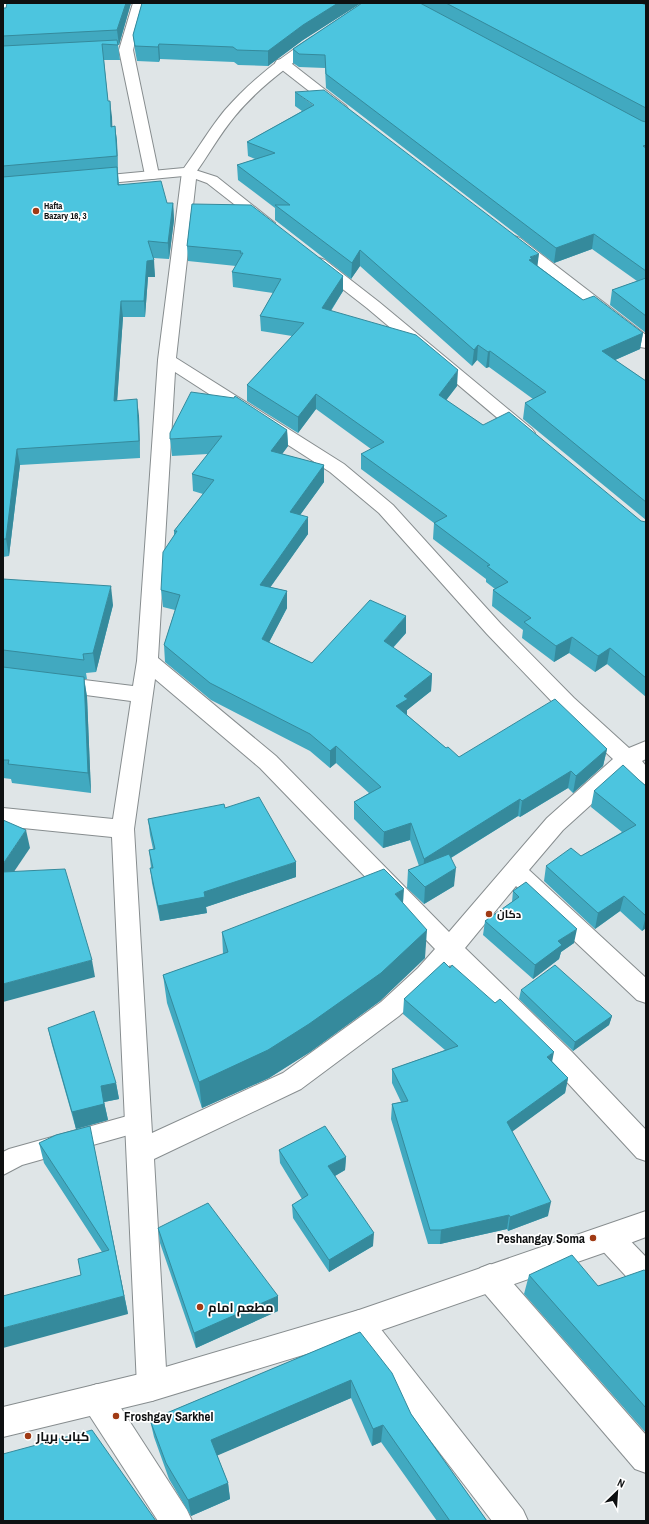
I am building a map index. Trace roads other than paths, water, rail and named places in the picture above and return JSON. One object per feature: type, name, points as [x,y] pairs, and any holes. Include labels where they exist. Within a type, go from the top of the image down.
[{"type":"street","points":[[3,18],[6,3]]},
{"type":"street","points":[[139,3],[126,50],[152,175]]},
{"type":"street","points":[[152,1386],[123,829],[147,661],[167,360],[189,172],[230,114],[253,89],[282,63],[327,33]]},
{"type":"street","points":[[111,50],[126,50]]},
{"type":"street","points":[[282,63],[351,116]]},
{"type":"street","points":[[74,182],[189,172],[212,180],[280,233]]},
{"type":"street","points":[[502,232],[646,342]]},
{"type":"street","points":[[305,252],[373,305],[541,445]]},
{"type":"street","points":[[167,360],[337,468],[386,510],[494,630],[566,703],[636,754],[646,780]]},
{"type":"street","points":[[147,661],[268,762],[450,949],[563,1060],[646,1149]]},
{"type":"street","points":[[3,677],[142,695]]},
{"type":"street","points":[[140,1152],[292,1081],[390,1009],[427,975],[556,824],[636,754]]},
{"type":"street","points":[[3,817],[123,829]]},
{"type":"street","points":[[515,871],[646,993]]},
{"type":"street","points":[[3,1422],[152,1386],[359,1324],[646,1224]]},
{"type":"street","points":[[609,1238],[646,1277]]},
{"type":"street","points":[[490,1278],[646,1458]]},
{"type":"street","points":[[359,1324],[512,1521]]},
{"type":"street","points":[[97,1399],[176,1521]]},
{"type":"lane","points":[[3,1164],[17,1156],[138,1123]]},
{"type":"place","name":"Hafta Bazary 16, 3","points":[[36,211]]},
{"type":"place","name":"دكان","points":[[489,914]]},
{"type":"place","name":"Peshangay Soma","points":[[593,1238]]},
{"type":"place","name":"مطعم امام","points":[[200,1307]]},
{"type":"place","name":"Froshgay Sarkhel","points":[[116,1416]]},
{"type":"place","name":"کباب بریار","points":[[28,1436]]}]
